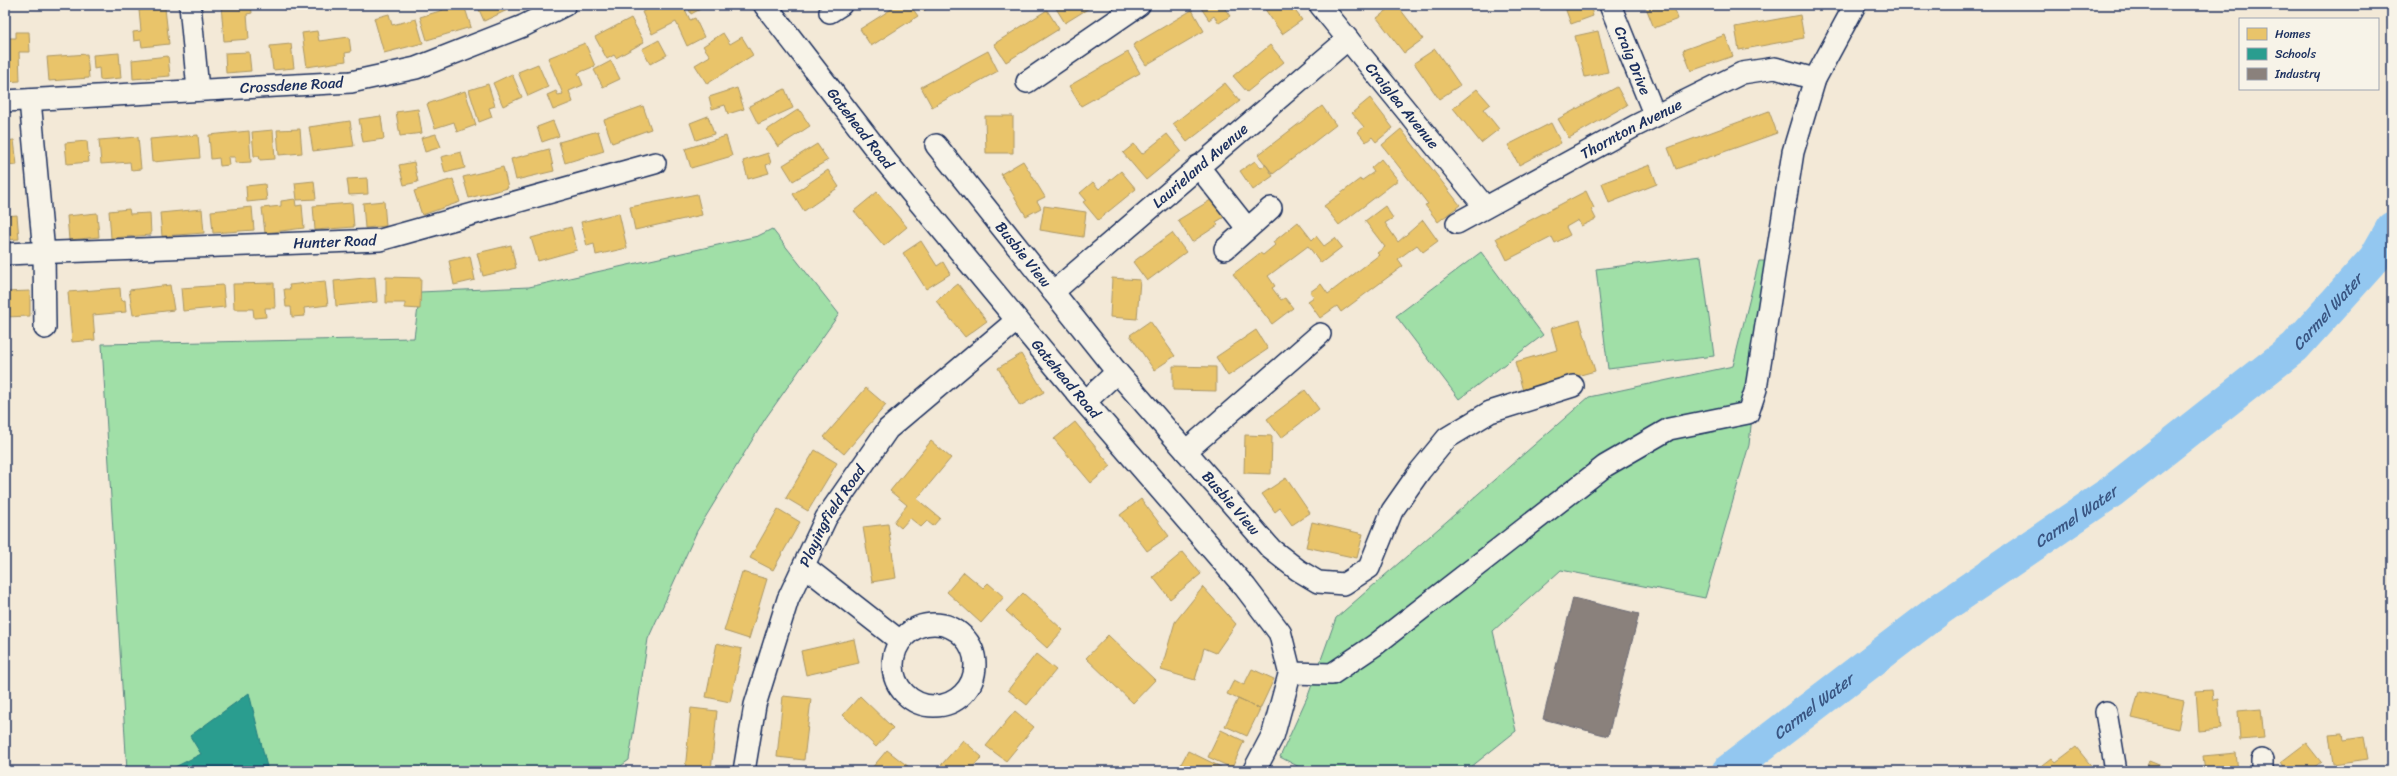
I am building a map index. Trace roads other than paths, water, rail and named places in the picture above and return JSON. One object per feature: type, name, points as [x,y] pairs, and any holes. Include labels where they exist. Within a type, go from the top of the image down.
[{"type":"main road","name":"Gatehead Road","points":[[765,5],[883,158],[1085,402],[1245,587],[1280,633],[1290,673],[1273,735],[1254,771]]},
{"type":"street","points":[[190,5],[198,90]]},
{"type":"street","name":"Crossdene Road","points":[[5,101],[351,82],[416,68],[523,26],[565,5]]},
{"type":"street","points":[[1027,82],[1139,5]]},
{"type":"street","name":"Craiglea Avenue","points":[[1320,5],[1485,207]]},
{"type":"street","name":"Craig Drive","points":[[1610,5],[1655,116]]},
{"type":"street","points":[[1290,673],[1332,674],[1363,654],[1605,466],[1635,447],[1669,429],[1748,414],[1756,389],[1793,152],[1815,79],[1855,5]]},
{"type":"street","name":"Laurieland Avenue","points":[[1053,292],[1198,166],[1348,39]]},
{"type":"street","name":"Thornton Avenue","points":[[1457,223],[1655,116],[1742,74],[1775,68],[1815,79]]},
{"type":"street","points":[[30,100],[44,253],[45,328]]},
{"type":"street","name":"Busbie View","points":[[936,145],[1117,372],[1271,549],[1298,570],[1318,582],[1344,584],[1369,568],[1392,511],[1420,471],[1447,438],[1490,412],[1573,386]]},
{"type":"street","name":"Hunter Road","points":[[5,254],[380,240],[655,163]]},
{"type":"street","points":[[1198,166],[1247,228]]},
{"type":"street","points":[[1225,249],[1271,208]]},
{"type":"street","name":"Playingfield Road","points":[[744,771],[755,705],[788,599],[826,518],[888,429],[1017,320]]},
{"type":"street","points":[[1186,451],[1320,334]]},
{"type":"street","points":[[1085,402],[1117,372]]},
{"type":"street","points":[[804,566],[900,641]]},
{"type":"street","points":[[2106,712],[2116,771]]},
{"type":"waterway","name":"Carmel Water","points":[[1728,771],[1940,609],[2111,492],[2295,347],[2375,258],[2392,228]]}]
